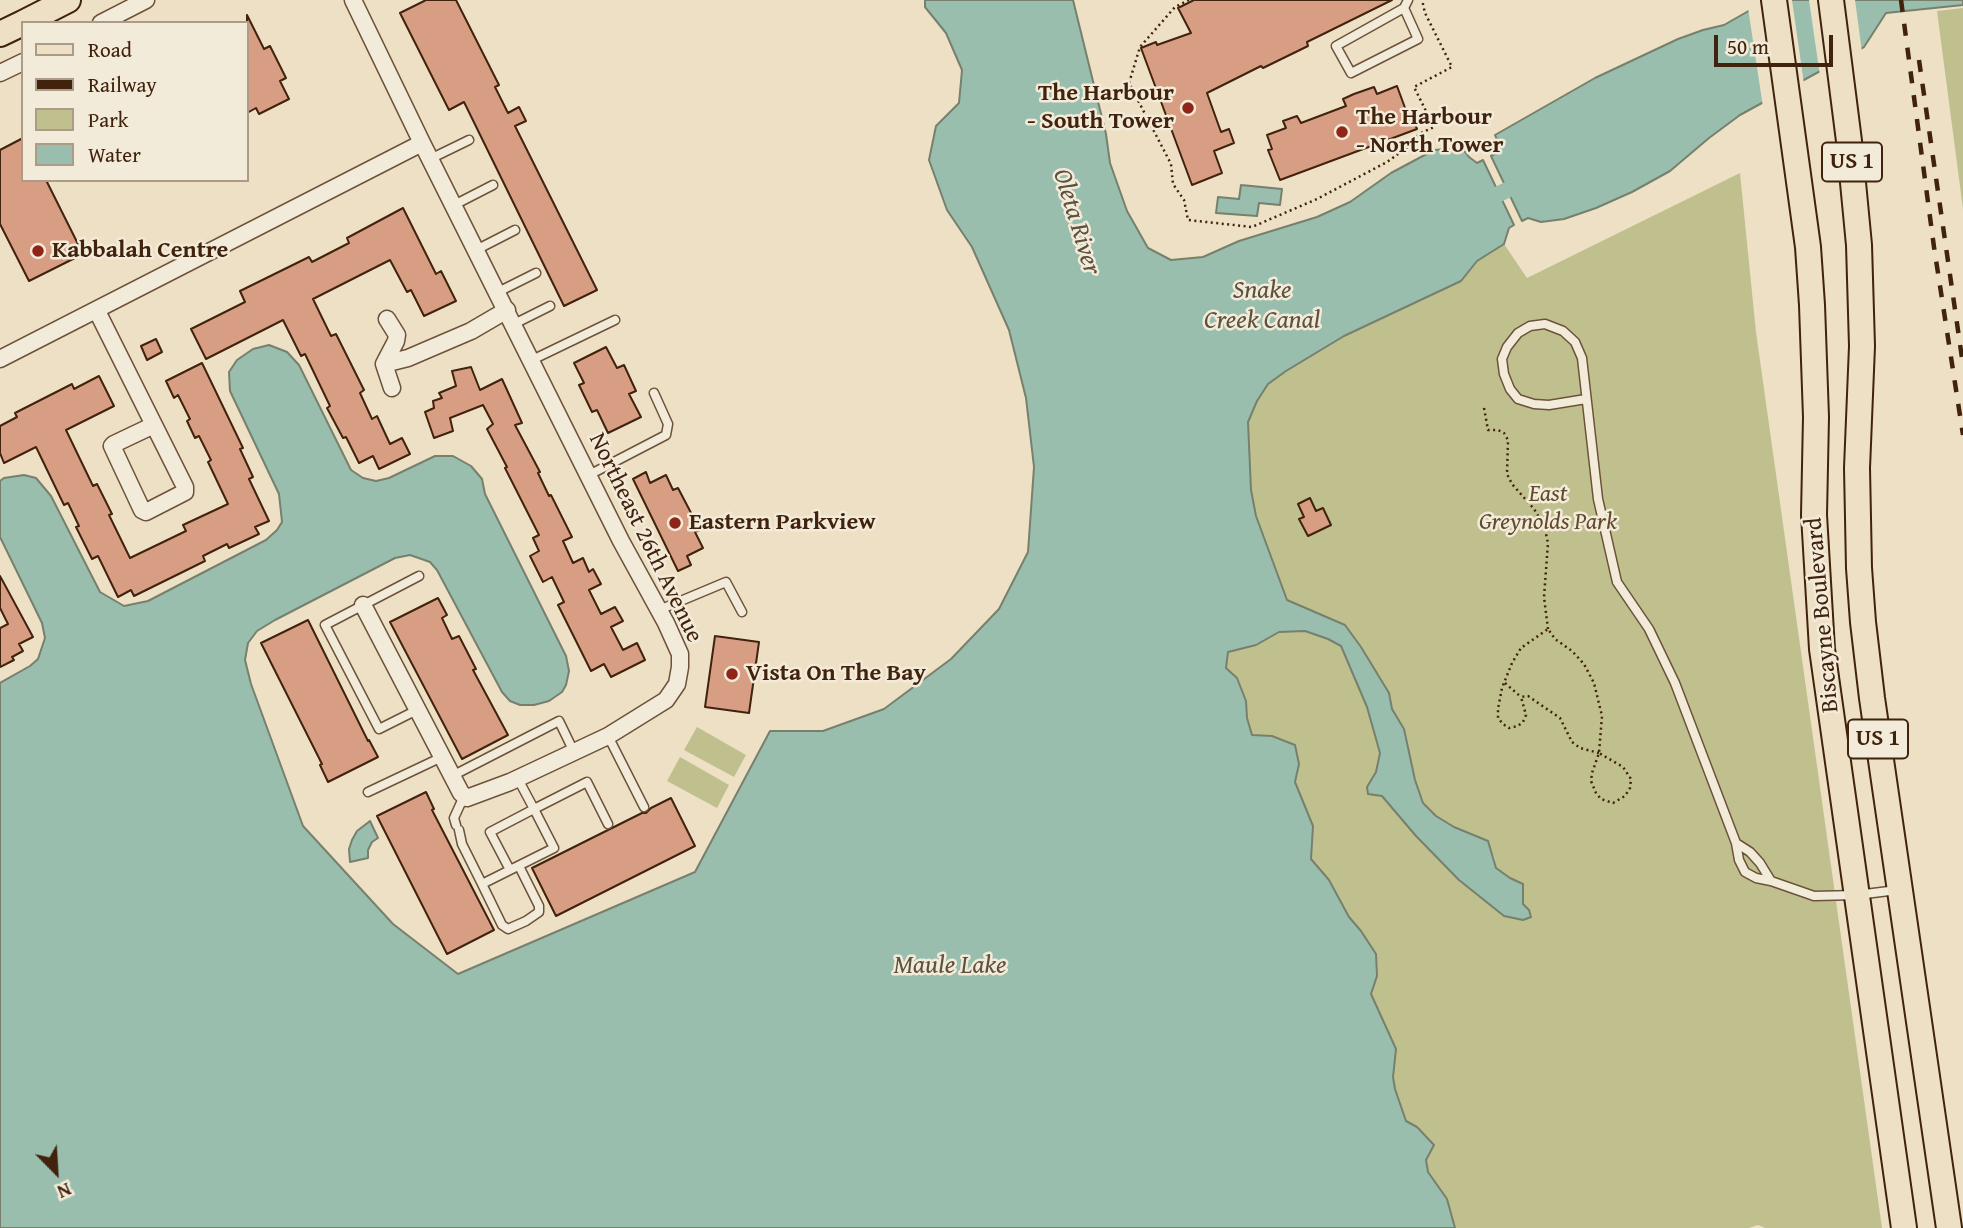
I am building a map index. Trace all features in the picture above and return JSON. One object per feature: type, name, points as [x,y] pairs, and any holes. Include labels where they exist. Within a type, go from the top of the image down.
[{"type":"main road","points":[[27,21],[68,0]]},
{"type":"main road","name":"Biscayne Boulevard","points":[[1774,0],[1808,247],[1815,403],[1814,515],[1822,649],[1904,1228]]},
{"type":"main road","name":"Biscayne Boulevard","points":[[1831,0],[1859,245],[1862,346],[1857,468],[1863,622],[1949,1228]]},
{"type":"main road","points":[[0,34],[21,24]]},
{"type":"street","points":[[105,21],[146,0]]},
{"type":"street","name":"Northeast 26th Avenue","points":[[353,0],[422,144],[680,654],[677,684],[666,700],[608,736],[518,779],[467,798],[464,796]]},
{"type":"street","points":[[0,73],[21,63]]},
{"type":"street","points":[[0,359],[422,144]]},
{"type":"street","points":[[97,311],[154,425],[184,487],[185,492],[146,512],[142,510],[112,446],[154,425]]},
{"type":"street","points":[[384,364],[408,358],[510,317]]},
{"type":"street","points":[[387,319],[397,335],[384,364],[392,388]]},
{"type":"street","points":[[363,605],[464,796]]},
{"type":"lane","points":[[1406,4],[1419,39],[1351,73],[1336,46],[1406,4]]},
{"type":"lane","points":[[430,159],[469,140]]},
{"type":"lane","points":[[454,205],[494,185]]},
{"type":"lane","points":[[477,250],[515,230]]},
{"type":"lane","points":[[498,292],[536,273]]},
{"type":"lane","points":[[510,317],[550,306]]},
{"type":"lane","points":[[532,360],[615,320]]},
{"type":"lane","points":[[1586,400],[1549,405],[1518,399],[1504,374],[1502,359],[1517,333],[1530,326],[1545,324],[1563,331],[1574,342],[1582,358],[1598,499],[1617,582],[1649,629],[1675,683],[1745,872],[1814,896],[1899,890]]},
{"type":"lane","points":[[589,475],[666,435],[668,424],[654,393]]},
{"type":"lane","points":[[417,709],[379,729],[325,625],[419,576]]},
{"type":"lane","points":[[659,610],[726,582],[742,612]]},
{"type":"lane","points":[[452,776],[559,721],[574,752]]},
{"type":"lane","points":[[608,736],[644,807]]},
{"type":"lane","points":[[368,792],[442,757]]},
{"type":"lane","points":[[482,884],[554,848],[518,779]]},
{"type":"lane","points":[[510,870],[490,832],[587,782],[608,824]]},
{"type":"lane","points":[[464,796],[454,818],[462,844],[502,925],[508,929],[539,912],[539,906],[519,866]]},
{"type":"lane","points":[[1736,843],[1750,852],[1771,881]]},
{"type":"path","points":[[1189,0],[1175,7],[1140,47],[1129,83],[1171,164],[1173,184],[1184,200],[1188,220],[1252,228],[1317,199],[1387,162],[1409,146],[1419,134],[1434,127],[1414,88],[1452,67],[1425,13],[1422,0]]},
{"type":"path","points":[[1484,408],[1489,430],[1504,433],[1508,440],[1506,464],[1512,484],[1544,525],[1548,543],[1544,597],[1548,629],[1555,639],[1584,664],[1594,683],[1602,716],[1599,753],[1592,773],[1592,787],[1601,799],[1614,803],[1625,796],[1631,779],[1623,767],[1599,753],[1580,748],[1572,742],[1560,718],[1532,698],[1521,697]]},
{"type":"path","points":[[1504,682],[1521,697],[1526,715],[1518,726],[1509,728],[1499,719],[1504,682],[1521,648],[1548,629]]},
{"type":"green space","points":[[1963,8],[1963,209],[1937,11]]},
{"type":"green space","name":"East Greynolds Park","points":[[1740,173],[1756,332],[1882,1228],[1765,1228],[1758,1225],[1749,1228],[1455,1228],[1447,1199],[1428,1172],[1417,1127],[1406,1121],[1395,1089],[1393,1077],[1396,1049],[1371,994],[1377,976],[1361,931],[1349,918],[1329,880],[1311,859],[1313,826],[1295,782],[1299,764],[1272,736],[1252,735],[1246,700],[1226,668],[1228,652],[1256,645],[1279,632],[1305,631],[1341,647],[1367,707],[1380,753],[1376,772],[1367,787],[1382,796],[1459,880],[1504,915],[1523,920],[1529,910],[1523,904],[1523,884],[1496,868],[1494,856],[1475,835],[1436,816],[1423,803],[1404,730],[1392,709],[1389,693],[1345,625],[1287,600],[1256,516],[1251,490],[1248,422],[1267,384],[1344,336],[1461,281],[1477,261],[1504,244],[1527,278]]},
{"type":"green space","points":[[697,727],[746,755],[734,777],[684,750]]},
{"type":"green space","points":[[680,757],[729,785],[717,808],[667,781]]},
{"type":"water","name":"Maule Lake","points":[[925,0],[1073,0],[1106,134],[1110,163],[1127,211],[1148,248],[1171,260],[1203,257],[1239,241],[1317,217],[1350,202],[1391,173],[1434,150],[1462,148],[1477,163],[1483,160],[1514,225],[1509,228],[1504,244],[1477,261],[1461,281],[1344,336],[1268,384],[1248,422],[1251,490],[1256,516],[1287,600],[1345,625],[1389,693],[1392,709],[1404,729],[1423,803],[1436,816],[1454,827],[1488,841],[1496,868],[1523,884],[1523,904],[1531,917],[1523,920],[1504,916],[1459,880],[1382,796],[1368,794],[1367,787],[1376,772],[1380,753],[1367,707],[1341,646],[1305,631],[1279,632],[1256,645],[1228,652],[1226,668],[1237,678],[1246,701],[1252,735],[1272,736],[1295,745],[1299,764],[1295,782],[1313,826],[1311,859],[1329,880],[1349,917],[1376,954],[1377,976],[1371,994],[1396,1049],[1393,1077],[1395,1089],[1406,1121],[1417,1127],[1434,1145],[1426,1160],[1428,1172],[1447,1199],[1455,1228],[0,1228],[0,683],[38,659],[45,638],[42,623],[0,537],[0,481],[24,475],[36,478],[51,496],[100,592],[124,606],[148,601],[266,540],[282,522],[279,494],[230,391],[229,372],[237,360],[253,349],[269,345],[287,352],[299,365],[351,470],[363,478],[376,481],[389,478],[435,456],[453,456],[471,466],[482,479],[485,494],[566,656],[569,671],[562,692],[549,701],[520,705],[510,701],[502,692],[437,570],[430,562],[410,555],[395,558],[275,620],[257,631],[248,643],[245,660],[251,684],[303,826],[393,924],[458,974],[695,872],[770,731],[823,731],[884,709],[951,659],[999,609],[1028,552],[1034,467],[1026,398],[1009,330],[972,247],[947,210],[929,160],[936,126],[959,103],[962,70],[946,33],[925,7]]},
{"type":"water","points":[[1768,0],[1963,0],[1963,5],[1886,13],[1864,47],[1740,115],[1670,171],[1632,192],[1564,219],[1541,222],[1528,218],[1522,221],[1491,156],[1497,153],[1500,146],[1495,135],[1595,78],[1678,39],[1724,25]]},
{"type":"water","points":[[1241,185],[1282,189],[1280,205],[1259,203],[1257,216],[1216,213],[1218,197],[1239,199]]},
{"type":"water","points":[[370,821],[378,838],[368,850],[368,858],[350,862],[349,849],[352,840],[357,831]]},
{"type":"pier","points":[[1761,0],[1792,0],[1804,84],[1763,107],[1748,8]]},
{"type":"pier","points":[[1809,0],[1855,0],[1862,52],[1820,76]]},
{"type":"building","points":[[426,0],[456,0],[499,85],[495,87],[508,113],[519,107],[526,121],[515,126],[597,290],[564,306],[464,102],[449,110],[400,13]]},
{"type":"building","points":[[1194,0],[1392,0],[1307,42],[1308,46],[1207,93],[1221,132],[1229,129],[1234,143],[1214,151],[1222,173],[1192,185],[1141,48],[1191,33],[1178,8]]},
{"type":"building","points":[[247,15],[264,49],[270,46],[286,78],[280,81],[289,99],[259,114],[256,108],[248,112]]},
{"type":"building","name":"The Harbour - North Tower","points":[[1397,86],[1408,116],[1411,115],[1417,129],[1280,180],[1268,150],[1272,149],[1267,135],[1286,128],[1283,121],[1297,116],[1301,123],[1346,106],[1343,99],[1354,94],[1374,87],[1377,94]]},
{"type":"building","points":[[21,139],[21,182],[47,182],[83,254],[29,281],[0,224],[0,150]]},
{"type":"building","points":[[403,208],[436,274],[441,271],[456,301],[424,316],[411,290],[407,292],[390,260],[313,299],[331,336],[336,334],[364,390],[360,393],[372,419],[377,416],[390,444],[402,438],[410,454],[379,469],[373,456],[359,463],[327,408],[330,406],[305,354],[301,356],[283,320],[206,359],[191,329],[245,302],[240,291],[309,257],[312,262],[349,243],[347,238]]},
{"type":"building","points":[[156,339],[162,352],[147,360],[141,346]]},
{"type":"building","points":[[606,347],[617,368],[624,365],[636,391],[629,394],[641,417],[608,433],[597,410],[592,412],[579,385],[584,383],[574,363]]},
{"type":"building","points":[[202,363],[243,448],[240,449],[253,477],[249,479],[269,521],[255,527],[259,534],[229,548],[227,544],[203,556],[205,561],[134,596],[131,590],[118,597],[98,556],[92,559],[76,527],[79,526],[68,503],[64,505],[36,447],[4,463],[0,453],[0,426],[17,417],[15,413],[72,384],[74,389],[99,376],[114,406],[66,430],[93,486],[97,484],[112,514],[109,515],[130,558],[186,531],[183,525],[228,504],[199,436],[195,438],[187,421],[190,419],[178,395],[174,398],[166,381]]},
{"type":"building","points":[[471,367],[480,390],[502,379],[522,423],[515,425],[572,537],[563,541],[573,563],[583,558],[589,572],[593,569],[601,584],[589,590],[601,614],[615,607],[623,621],[611,627],[623,650],[637,643],[645,660],[611,677],[604,664],[591,671],[558,605],[564,602],[552,577],[543,582],[530,556],[539,551],[533,538],[539,535],[487,429],[493,424],[483,405],[450,418],[453,431],[434,438],[425,412],[434,408],[433,401],[442,398],[439,393],[456,386],[452,371]]},
{"type":"building","name":"Eastern Parkview","points":[[646,472],[650,483],[666,475],[673,490],[678,488],[700,530],[695,532],[703,548],[687,556],[691,565],[678,571],[633,479]]},
{"type":"building","points":[[1310,498],[1316,511],[1323,508],[1331,525],[1308,536],[1299,519],[1304,517],[1298,504]]},
{"type":"building","points":[[0,576],[33,637],[19,644],[23,651],[12,657],[14,660],[0,667],[0,628],[8,624],[0,608]]},
{"type":"building","points":[[438,598],[447,615],[442,618],[452,639],[459,636],[476,669],[473,670],[508,735],[462,759],[390,622]]},
{"type":"building","points":[[308,620],[378,757],[328,782],[320,765],[322,764],[261,643]]},
{"type":"building","name":"Vista On The Bay","points":[[715,636],[759,642],[749,713],[705,707]]},
{"type":"building","points":[[426,792],[434,809],[432,810],[494,930],[447,954],[377,816]]},
{"type":"building","points":[[671,798],[695,846],[556,916],[532,868],[646,813]]},
{"type":"waterway","name":"Snake Creek Canal","points":[[1480,203],[1526,181]]},
{"type":"railway","points":[[1901,0],[1934,247],[1963,435]]},
{"type":"railway","points":[[1919,60],[1963,365]]},
{"type":"place","name":"The Harbour - South Tower","points":[[1188,108]]},
{"type":"place","name":"The Harbour - North Tower","points":[[1342,132]]},
{"type":"place","name":"Kabbalah Centre","points":[[38,251]]},
{"type":"place","name":"Eastern Parkview","points":[[675,523]]},
{"type":"place","name":"Vista On The Bay","points":[[732,674]]},
{"type":"water label","name":"Oleta River","points":[[1076,222]]}]
